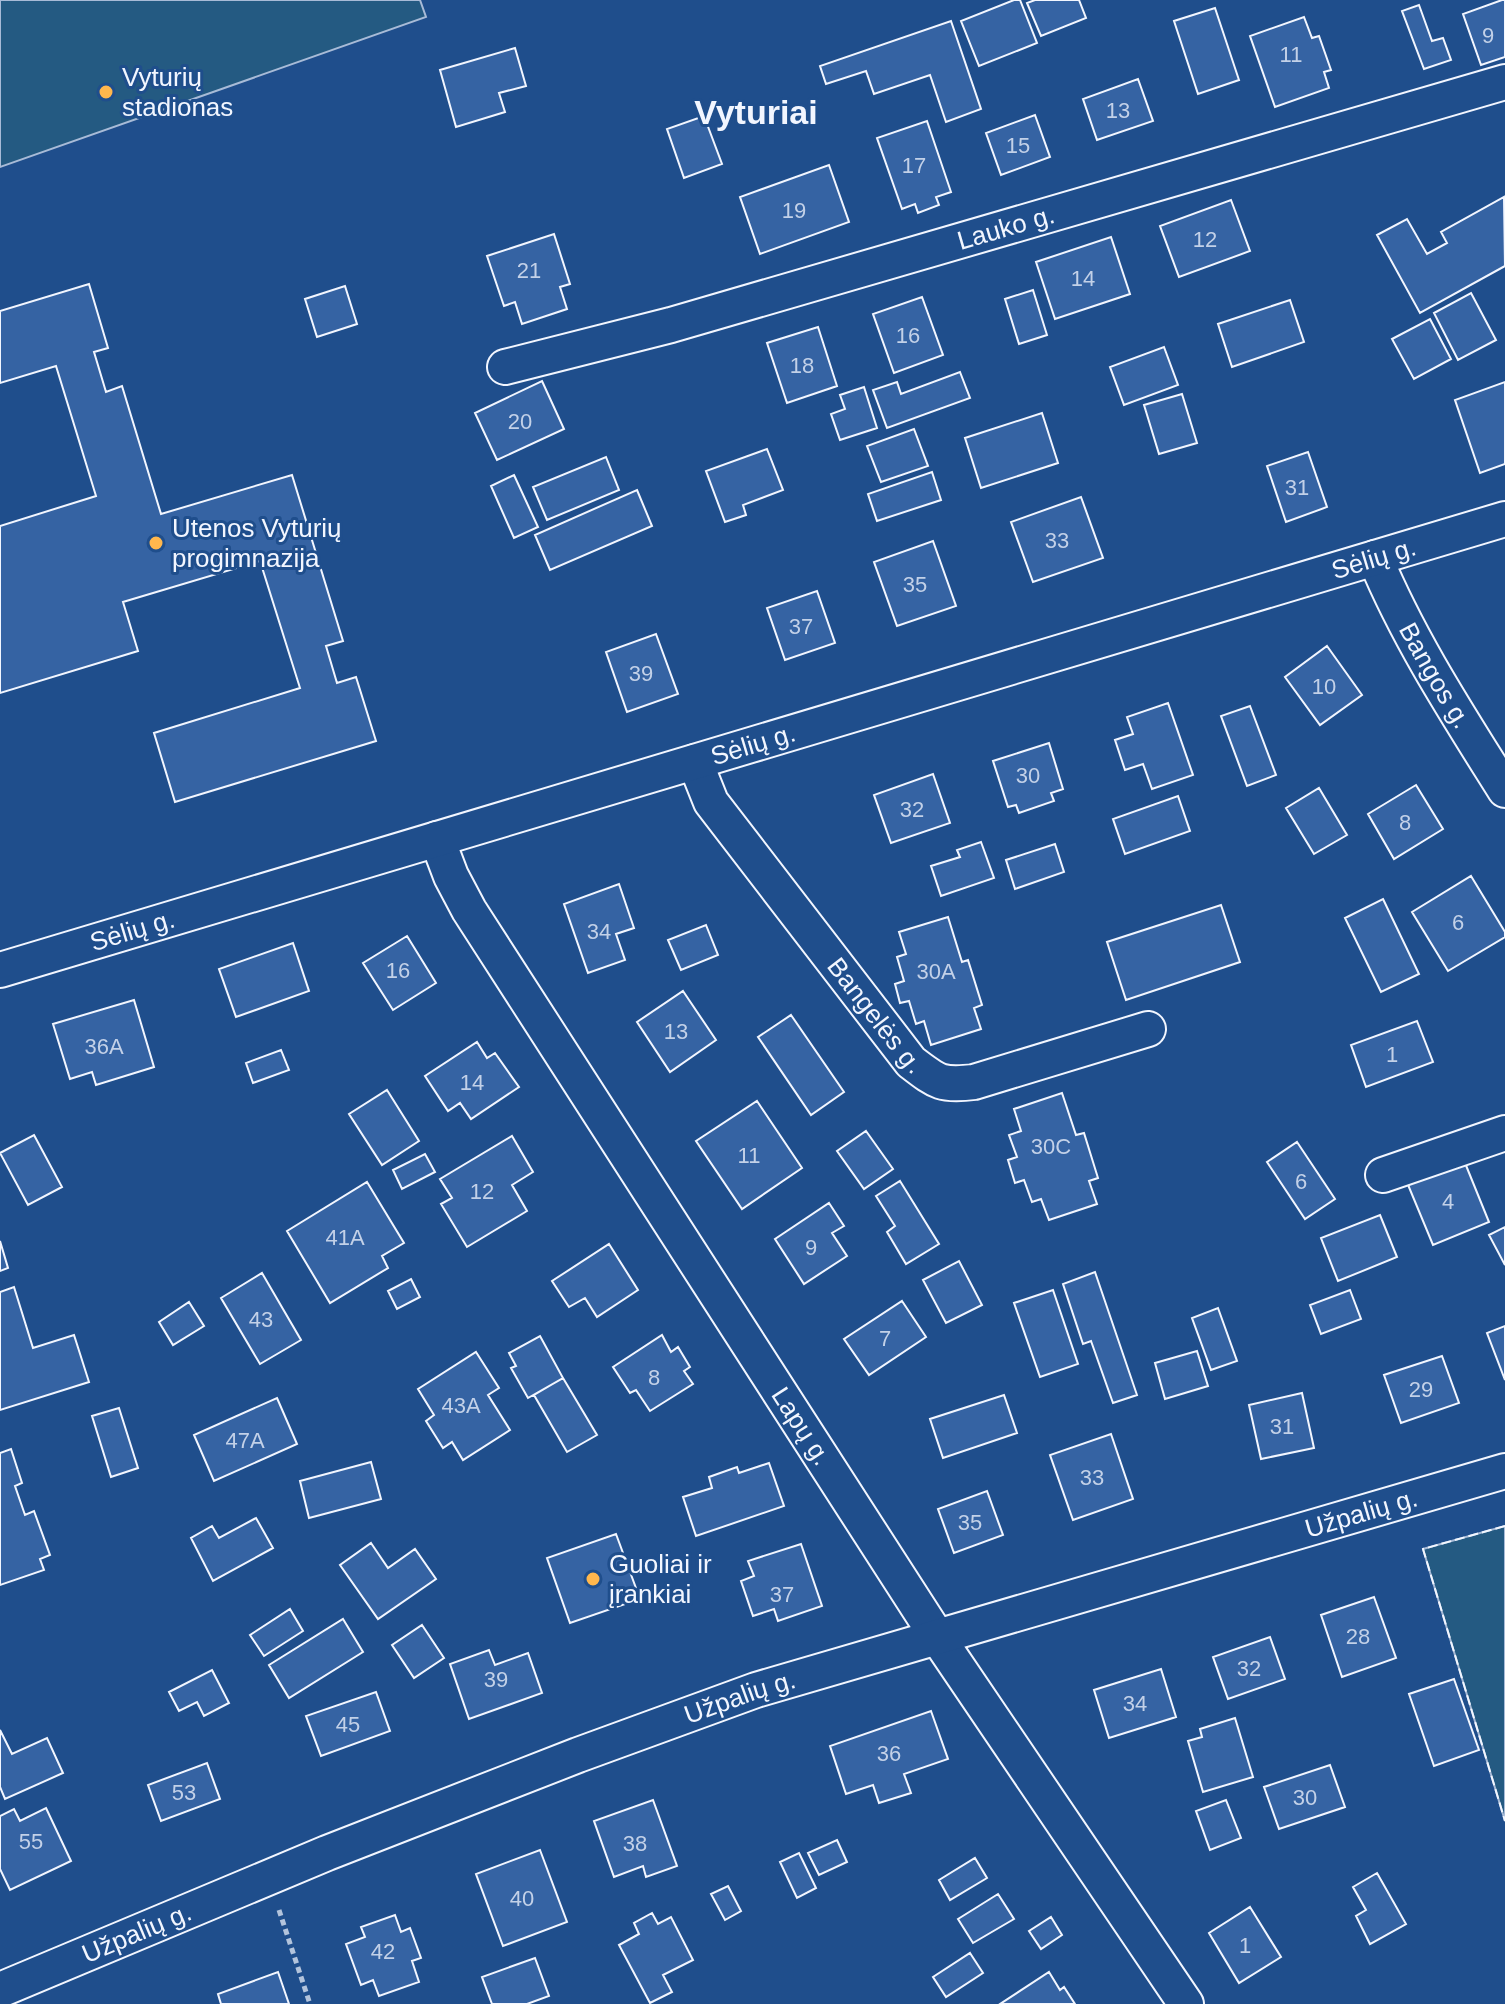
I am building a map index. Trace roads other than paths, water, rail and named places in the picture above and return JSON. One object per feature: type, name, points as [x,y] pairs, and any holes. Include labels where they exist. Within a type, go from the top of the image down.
[{"type":"street","name":"Lauko g.","points":[[505,367],[671,325],[1505,82]]},
{"type":"street","name":"Sėlių g.","points":[[0,970],[1505,519]]},
{"type":"street","name":"Bangos g.","points":[[1375,558],[1404,620],[1454,709],[1505,790]]},
{"type":"street","name":"Bangelės g.","points":[[695,762],[711,802],[911,1062],[934,1080],[954,1084],[974,1082],[1148,1029]]},
{"type":"street","name":"Lapų g.","points":[[437,839],[451,876],[469,910],[938,1638],[1186,2004]]},
{"type":"street","points":[[1383,1175],[1505,1133]]},
{"type":"street","name":"Užpalių g.","points":[[0,1990],[563,1760],[741,1696],[1505,1471]]},
{"type":"place","name":"Vyturių stadionas","points":[[106,92]]},
{"type":"place","name":"Utenos Vyturių progimnazija","points":[[156,543]]},
{"type":"place","name":"Guoliai ir įrankiai","points":[[593,1579]]},
{"type":"district","name":"Vyturiai","points":[[756,112]]}]
